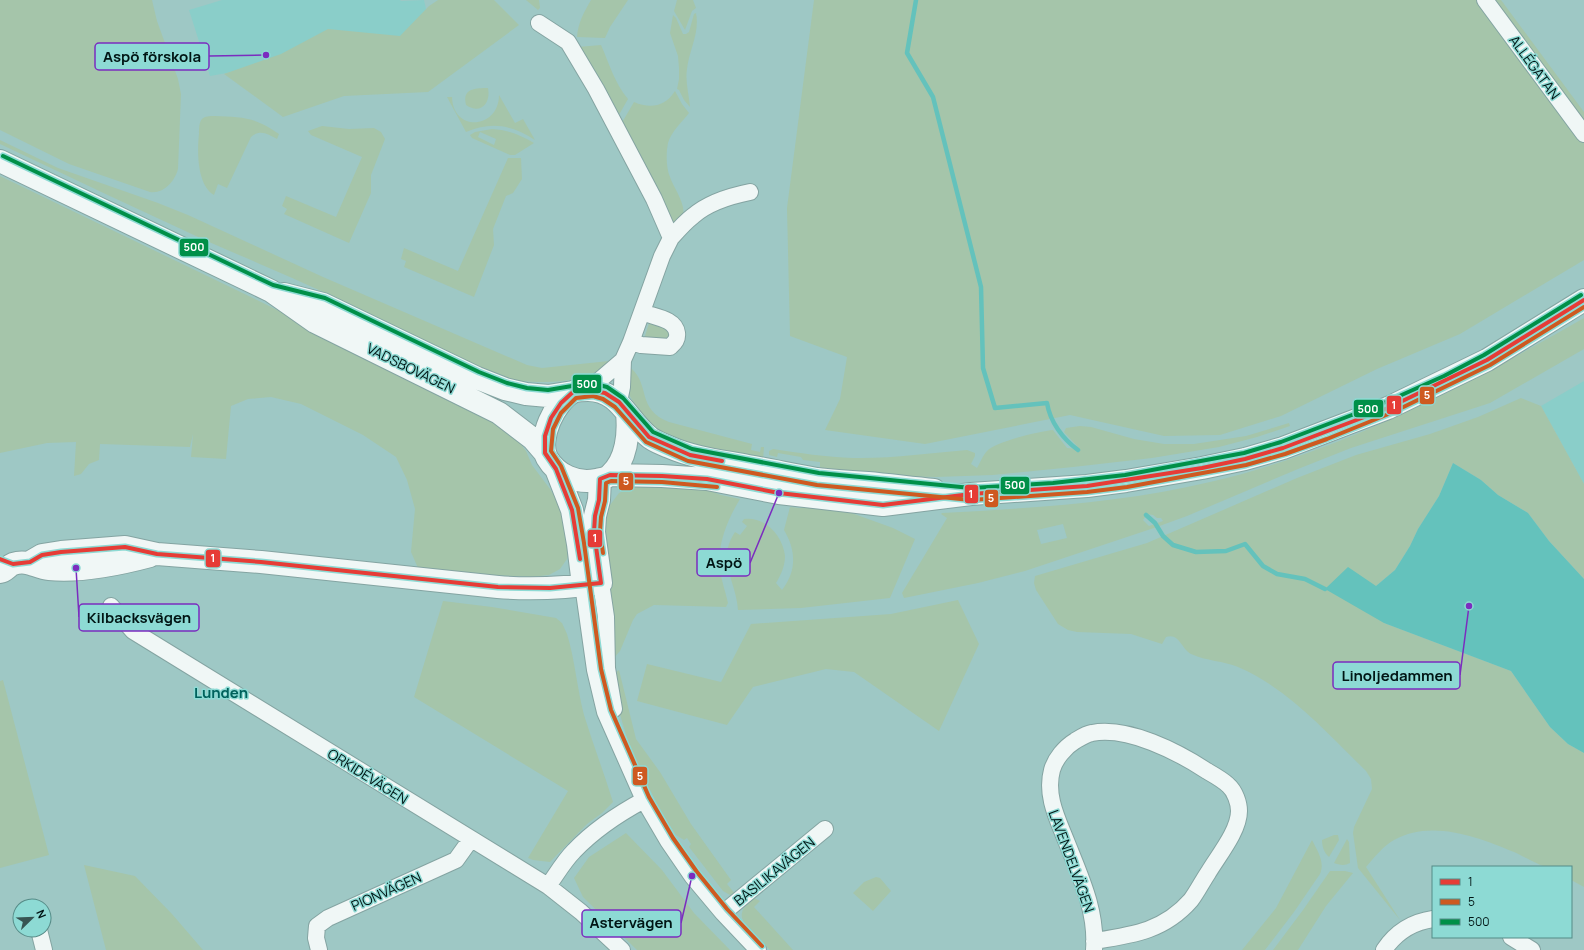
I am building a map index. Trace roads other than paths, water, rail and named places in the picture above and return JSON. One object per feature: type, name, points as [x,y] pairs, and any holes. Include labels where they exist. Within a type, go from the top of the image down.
[{"type":"main road","name":"VADSBOVÄGEN","points":[[0,161],[271,291],[316,322],[499,413],[533,439],[550,461]]},
{"type":"main road","name":"VADSBOVÄGEN","points":[[271,291],[323,304],[477,378],[505,389],[526,394],[548,396],[580,391]]},
{"type":"main road","points":[[550,461],[567,476],[580,481],[605,477],[662,476],[707,479],[779,493],[883,505],[971,494],[1054,489],[1126,481],[1244,459],[1283,448],[1388,408],[1447,381],[1487,360],[1584,300]]},
{"type":"main road","points":[[592,584],[578,544],[572,510],[550,461],[545,436],[551,418],[561,403],[580,391],[605,393],[623,408],[648,437],[690,455],[818,479],[971,494]]},
{"type":"main road","points":[[592,584],[595,516],[605,477],[620,461],[627,442],[628,429],[623,408]]},
{"type":"main road","points":[[11,564],[48,569],[76,568],[127,562],[157,554],[261,562],[498,588],[530,589],[592,584]]},
{"type":"street","name":"ALLÉGATAN","points":[[1485,0],[1584,134]]},
{"type":"street","points":[[539,23],[568,42],[596,89],[654,199],[671,238]]},
{"type":"street","points":[[623,408],[622,360],[631,342],[662,256],[671,238],[694,215],[715,202],[750,192]]},
{"type":"street","points":[[631,342],[670,347],[676,340],[676,329],[672,324],[667,320],[642,312]]},
{"type":"street","points":[[580,391],[622,360]]},
{"type":"street","points":[[592,584],[595,670],[605,712],[644,800],[692,876],[722,913],[758,950]]},
{"type":"street","name":"ORKIDÉVÄGEN","points":[[111,606],[132,631],[548,886],[581,912],[622,950]]},
{"type":"street","name":"LAVENDELVÄGEN","points":[[1103,731],[1148,740],[1191,760],[1228,785],[1236,797],[1239,810],[1238,822],[1228,840],[1192,899],[1176,915],[1154,928],[1094,945],[1093,919],[1085,889],[1052,804],[1050,784],[1052,770],[1058,758],[1070,744],[1090,733],[1103,731]]},
{"type":"street","points":[[548,886],[573,852],[604,825],[624,811],[644,800]]},
{"type":"street","name":"BASILIKAVÄGEN","points":[[722,913],[825,829]]},
{"type":"street","name":"PIONVÄGEN","points":[[319,950],[316,938],[318,926],[328,918],[456,860],[471,839]]},
{"type":"street","points":[[1384,950],[1402,930],[1411,924],[1432,919]]},
{"type":"street","points":[[41,938],[44,950]]},
{"type":"street","points":[[1512,938],[1532,950]]},
{"type":"waterway","points":[[916,0],[907,53],[933,97],[981,287],[983,368],[995,408],[1047,403],[1051,417],[1058,430],[1067,441],[1078,450]]},
{"type":"waterway","points":[[1146,515],[1155,523],[1163,536],[1173,545],[1196,552],[1226,551],[1245,544],[1263,566],[1277,574],[1305,579],[1325,589]]},
{"type":"place","name":"Aspö förskola","points":[[266,55]]},
{"type":"place","name":"Aspö","points":[[779,493]]},
{"type":"place","name":"Kilbacksvägen","points":[[76,568]]},
{"type":"place","name":"Linoljedammen","points":[[1469,606]]},
{"type":"place","name":"Astervägen","points":[[692,876]]},
{"type":"district","name":"Lunden","points":[[221,692]]}]
